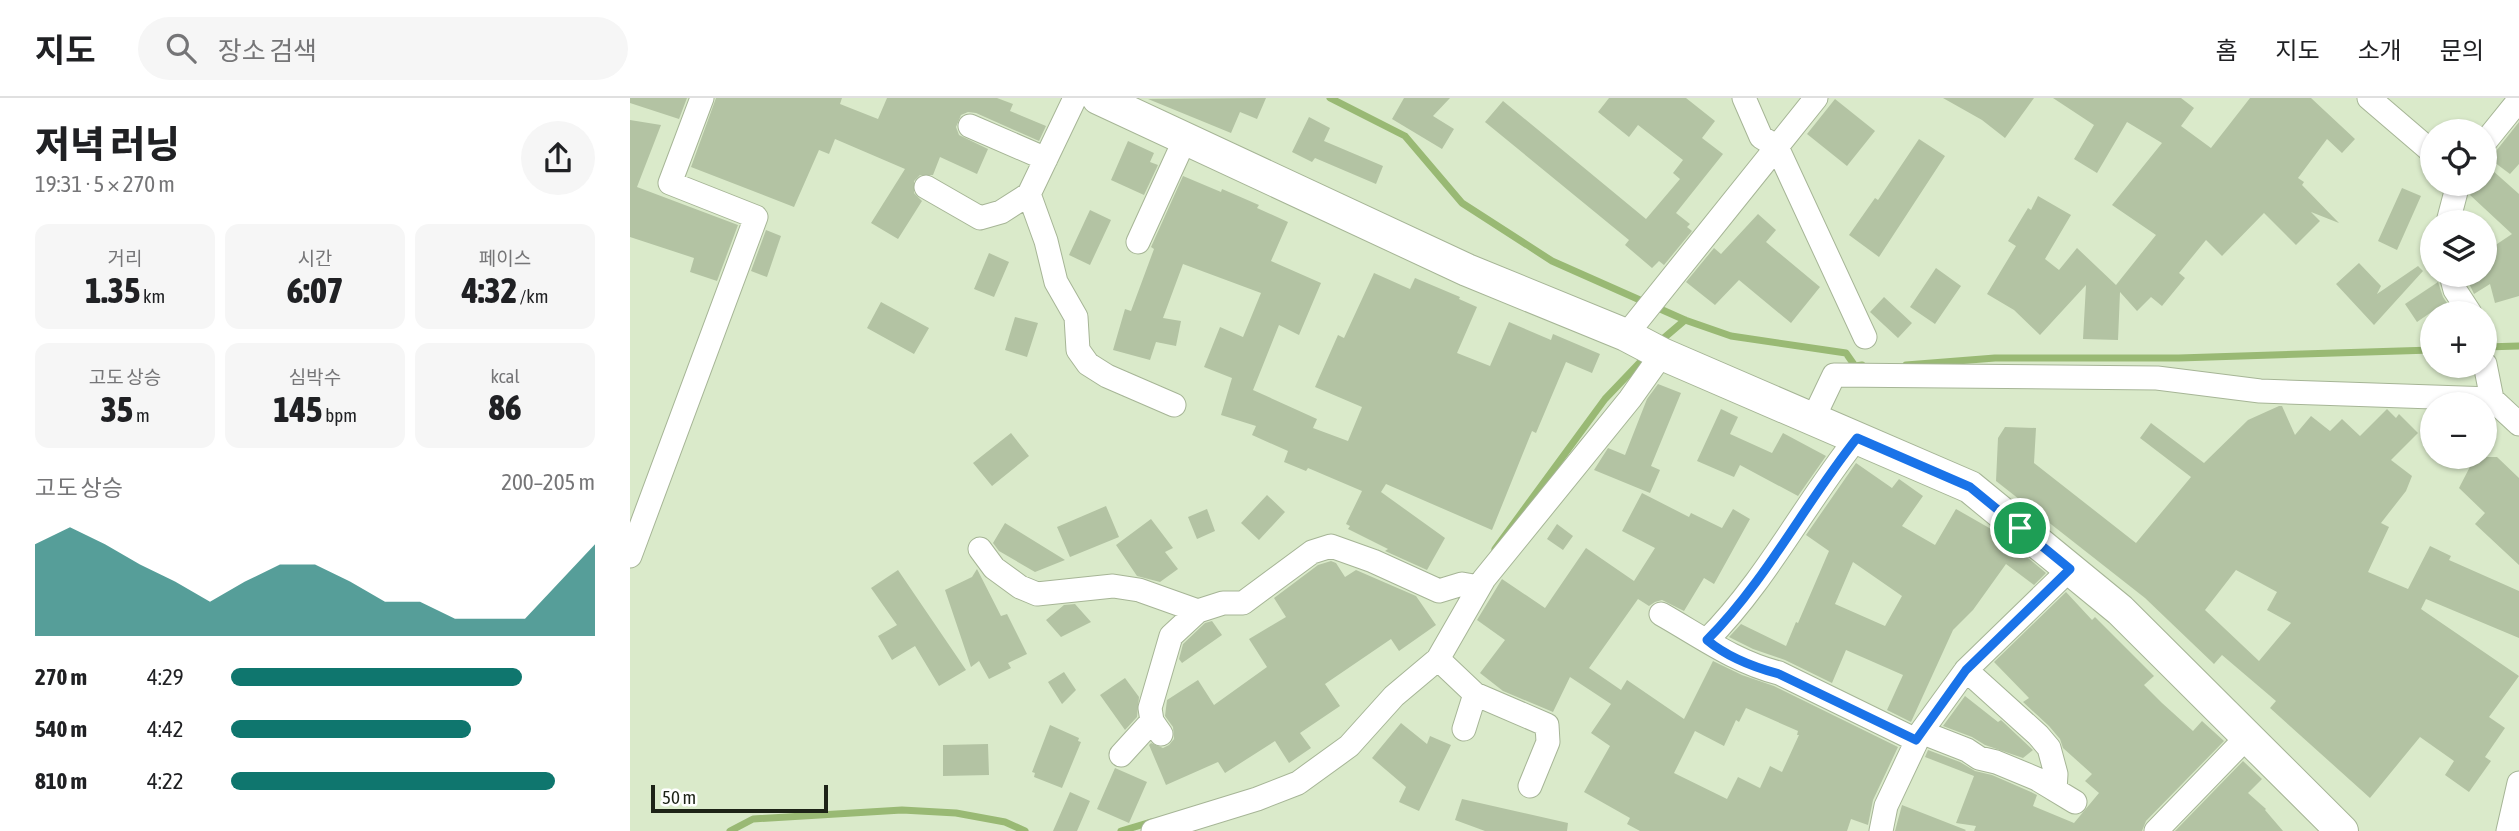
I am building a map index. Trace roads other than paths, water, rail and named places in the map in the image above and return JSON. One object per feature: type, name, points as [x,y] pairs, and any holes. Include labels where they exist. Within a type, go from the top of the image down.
[{"type":"street","points":[[630,556],[756,218],[670,183],[702,98]]},
{"type":"street","points":[[926,187],[981,218],[1001,212],[1029,194],[1075,98]]},
{"type":"street","points":[[1098,98],[1467,270],[1647,341],[1813,419],[1970,487],[2120,610],[2342,831]]},
{"type":"street","points":[[1744,98],[1761,137],[1777,147],[1865,337]]},
{"type":"street","points":[[1153,831],[1257,799],[1298,783],[1349,746],[1394,696],[1438,659],[1471,586],[1621,410],[1647,341],[1661,292],[1816,98]]},
{"type":"street","points":[[2369,98],[2420,142]]},
{"type":"street","points":[[2497,127],[2519,100]]},
{"type":"street","points":[[970,126],[1046,159]]},
{"type":"street","points":[[1138,242],[1185,139]]},
{"type":"street","points":[[1029,194],[1046,241],[1056,282],[1076,317],[1078,351],[1088,364],[1107,376],[1174,405]]},
{"type":"street","points":[[1813,419],[1834,375],[2157,378],[2260,391],[2488,382],[2519,424]]},
{"type":"street","points":[[1707,640],[1722,625],[1762,572],[1857,438]]},
{"type":"street","points":[[1121,755],[1156,728],[1150,708],[1171,636],[1198,611],[1223,603],[1243,603],[1312,552],[1331,546],[1373,561],[1439,591],[1471,586]]},
{"type":"street","points":[[979,549],[994,568],[1020,587],[1037,594],[1113,586],[1139,590],[1198,611]]},
{"type":"street","points":[[1881,831],[1886,806],[1919,736],[1966,670],[2070,569]]},
{"type":"street","points":[[1661,614],[1718,649],[1758,668],[1779,674],[1919,736],[1967,750],[1979,758],[2037,779],[2075,802]]},
{"type":"street","points":[[1438,659],[1475,694],[1547,725],[1548,741],[1530,786]]},
{"type":"street","points":[[1966,670],[2049,748],[2056,774],[2054,790]]},
{"type":"street","points":[[1464,729],[1475,694]]},
{"type":"street","points":[[2156,831],[2247,737]]},
{"type":"street","points":[[2508,831],[2519,783]]},
{"type":"waterway","points":[[1330,98],[1405,136],[1462,203],[1552,261],[1685,320],[1731,336],[1846,353],[1855,366],[1862,365]]},
{"type":"waterway","points":[[1658,343],[1685,320]]},
{"type":"waterway","points":[[2497,347],[2519,346]]},
{"type":"waterway","points":[[1906,365],[1995,358],[2179,358],[2420,350]]},
{"type":"waterway","points":[[1495,549],[1605,399],[1647,355]]},
{"type":"waterway","points":[[730,831],[753,819],[902,810],[956,813],[1005,822],[1025,831]]},
{"type":"waterway","points":[[1121,831],[1151,822]]}]
